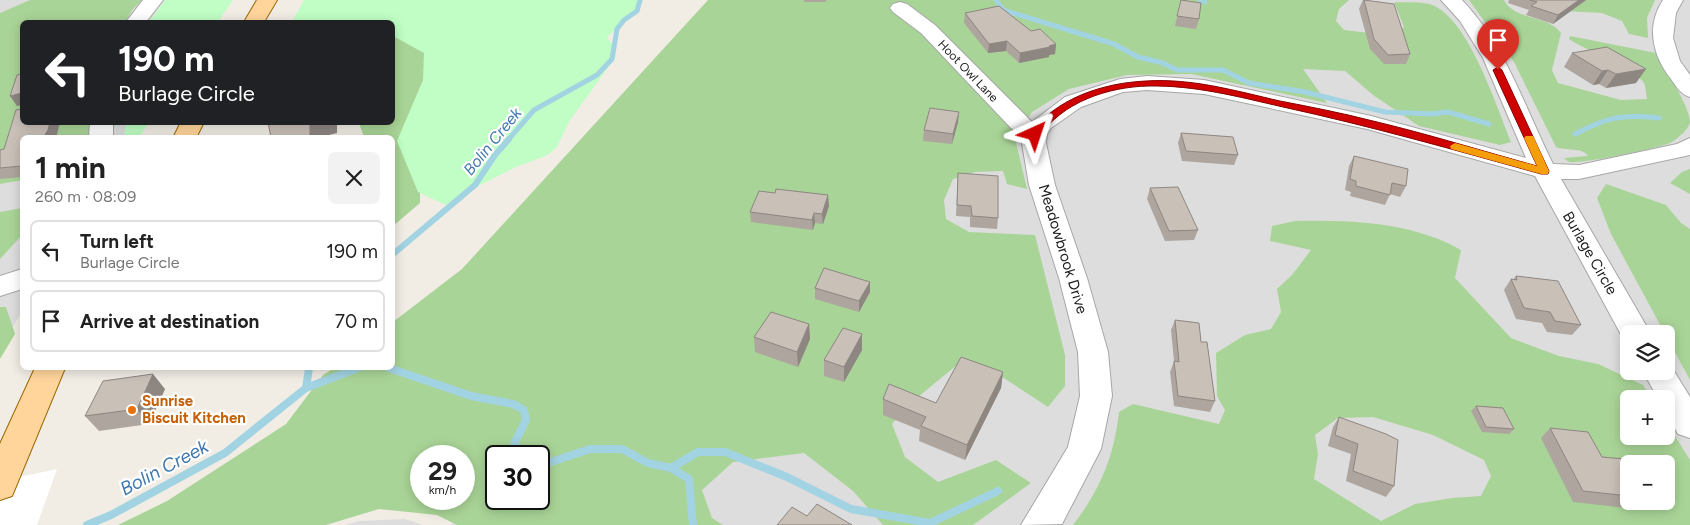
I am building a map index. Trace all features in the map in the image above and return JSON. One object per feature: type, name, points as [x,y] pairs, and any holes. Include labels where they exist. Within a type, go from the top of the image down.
[{"type":"main road","points":[[255,20],[267,0]]},
{"type":"main road","points":[[1,483],[49,370]]},
{"type":"street","points":[[138,20],[153,0]]},
{"type":"street","name":"Burlage Circle","points":[[1451,0],[1465,12],[1482,36],[1544,171],[1631,325]]},
{"type":"street","points":[[1673,0],[1666,8],[1662,30],[1668,59],[1690,90]]},
{"type":"street","name":"Hoot Owl Lane","points":[[900,8],[928,29],[1019,123],[1035,134]]},
{"type":"street","points":[[1035,134],[1043,123],[1073,102],[1120,86],[1147,83],[1175,84],[1227,91],[1371,123],[1544,171],[1579,172],[1685,148],[1690,145]]},
{"type":"street","name":"Meadowbrook Drive","points":[[1035,134],[1034,144],[1042,186],[1073,278],[1093,352],[1096,396],[1084,449],[1049,513],[1039,525]]},
{"type":"street","points":[[1663,380],[1690,425]]},
{"type":"shaded area","points":[[0,0],[165,0],[150,20],[20,20],[20,125],[126,125],[126,127],[124,135],[20,135],[20,315],[0,347]]},
{"type":"shaded area","points":[[905,0],[1690,0],[1690,525],[450,525],[485,504],[485,510],[550,510],[550,484]]},
{"type":"shaded area","points":[[405,519],[423,525],[345,525],[359,521]]},
{"type":"green space","points":[[30,0],[142,0],[132,10],[127,20],[20,20],[20,125],[116,125],[90,135],[20,135],[20,180],[0,184],[0,13]]},
{"type":"green space","points":[[165,0],[233,0],[219,20],[150,20]]},
{"type":"green space","points":[[304,0],[640,0],[641,2],[637,11],[624,20],[607,38],[616,48],[615,58],[570,120],[557,147],[548,155],[516,167],[478,186],[450,207],[418,192],[397,141],[423,80],[424,53],[395,37],[395,20],[293,20]]},
{"type":"green space","points":[[708,0],[1349,0],[1339,9],[1336,21],[1344,30],[1395,36],[1404,27],[1394,2],[1428,4],[1445,13],[1458,27],[1469,45],[1480,65],[1511,142],[1500,145],[1419,126],[1373,95],[1345,71],[1303,69],[1327,103],[1191,74],[1127,75],[1069,89],[1032,112],[1015,138],[1027,189],[1007,184],[1003,171],[975,172],[953,179],[944,200],[946,219],[969,232],[1035,235],[1065,355],[1065,386],[1048,407],[990,369],[963,360],[913,401],[892,424],[905,457],[938,482],[996,460],[1031,483],[973,525],[883,525],[853,491],[804,453],[733,462],[702,490],[712,518],[723,525],[457,525],[437,515],[379,509],[326,525],[118,525],[167,501],[286,424],[323,375],[331,370],[395,370],[395,320],[462,269]]},
{"type":"green space","points":[[1469,0],[1504,0],[1509,7],[1516,11],[1556,27],[1561,33],[1552,70],[1558,83],[1621,100],[1647,99],[1645,85],[1638,77],[1620,65],[1577,44],[1569,39],[1570,36],[1656,53],[1686,107],[1690,122],[1688,128],[1672,142],[1665,145],[1605,158],[1577,162],[1568,161],[1564,158],[1588,156],[1582,151],[1556,147],[1514,62]]},
{"type":"green space","points":[[1539,0],[1655,0],[1647,18],[1648,38],[1629,34],[1622,21],[1602,13],[1564,11]]},
{"type":"green space","points":[[395,34],[434,46],[420,203],[395,224],[395,135],[363,135],[360,126],[395,125]]},
{"type":"green space","points":[[126,125],[148,125],[140,135],[124,135]]},
{"type":"green space","points":[[1690,169],[1690,194],[1670,183],[1682,172]]},
{"type":"green space","points":[[1606,184],[1666,205],[1681,223],[1690,229],[1690,380],[1675,352],[1675,325],[1660,325],[1611,234],[1597,198]]},
{"type":"green space","points":[[20,208],[20,237],[0,259],[0,212]]},
{"type":"green space","points":[[1295,221],[1338,221],[1402,228],[1442,241],[1461,250],[1455,278],[1511,338],[1559,356],[1598,364],[1620,374],[1620,380],[1632,380],[1643,385],[1646,390],[1620,390],[1620,445],[1675,445],[1675,436],[1690,460],[1690,525],[1073,525],[1091,499],[1104,472],[1114,444],[1119,412],[1133,404],[1219,424],[1225,410],[1217,396],[1216,353],[1245,335],[1271,329],[1281,312],[1277,289],[1292,275],[1311,250],[1270,241],[1272,226]],"holes":[[[1373,417],[1433,435],[1484,460],[1491,476],[1481,496],[1452,498],[1415,504],[1381,521],[1314,479],[1318,454],[1315,435],[1338,418]]]},
{"type":"green space","points":[[0,307],[6,307],[15,334],[0,359]]},
{"type":"pier","points":[[57,469],[37,525],[0,525],[0,481]]},
{"type":"building","points":[[1181,0],[1201,3],[1199,19],[1177,16]]},
{"type":"building","points":[[1364,0],[1394,4],[1410,54],[1388,55],[1374,39]]},
{"type":"building","points":[[1530,0],[1579,0],[1558,15],[1531,6],[1537,2]]},
{"type":"building","points":[[999,6],[1031,31],[1040,29],[1056,44],[1020,53],[1007,41],[989,44],[965,13]]},
{"type":"building","points":[[1607,47],[1646,69],[1616,74],[1608,70],[1602,71],[1572,53]]},
{"type":"building","points":[[20,74],[20,94],[10,96],[17,75]]},
{"type":"building","points":[[930,108],[959,112],[953,134],[924,130]]},
{"type":"building","points":[[20,109],[20,125],[49,125],[48,130],[45,135],[20,135],[20,166],[0,168],[0,150],[4,149],[16,110]]},
{"type":"building","points":[[269,125],[310,125],[310,135],[270,135]]},
{"type":"building","points":[[1181,133],[1233,137],[1238,155],[1186,151]]},
{"type":"building","points":[[1354,156],[1408,169],[1406,186],[1392,183],[1390,195],[1356,186],[1356,181],[1350,179]]},
{"type":"building","points":[[958,173],[998,176],[998,218],[972,216],[971,206],[957,205]]},
{"type":"building","points":[[1178,187],[1198,230],[1169,231],[1150,188]]},
{"type":"building","points":[[776,189],[828,195],[822,214],[814,213],[812,220],[750,212],[759,191],[775,193]]},
{"type":"building","points":[[824,268],[870,282],[859,301],[815,288]]},
{"type":"building","points":[[1516,276],[1558,281],[1581,325],[1555,321],[1550,312],[1524,308],[1511,279],[1517,280]]},
{"type":"building","points":[[771,312],[809,324],[797,352],[754,337]]},
{"type":"building","points":[[1175,320],[1199,323],[1201,342],[1207,342],[1215,401],[1178,396],[1174,361],[1179,362]]},
{"type":"building","points":[[843,328],[862,334],[844,367],[824,360]]},
{"type":"building","points":[[961,357],[1003,372],[967,445],[921,426],[926,417],[883,399],[889,384],[936,403]]},
{"type":"building","points":[[153,374],[137,409],[85,416],[103,381]]},
{"type":"building","points":[[1476,406],[1503,408],[1514,429],[1486,427]]},
{"type":"building","points":[[1339,417],[1398,440],[1394,486],[1353,471],[1358,444],[1335,435]]},
{"type":"building","points":[[1550,428],[1588,432],[1602,457],[1620,459],[1620,495],[1583,491]]},
{"type":"building","points":[[817,504],[852,525],[777,525],[792,507],[807,516]]},
{"type":"waterway","name":"Bolin Creek","points":[[508,140],[534,110],[597,75],[612,59],[617,29],[624,20],[637,11],[640,0]]},
{"type":"waterway","points":[[996,0],[1003,10],[1114,44],[1138,57],[1163,63],[1177,70],[1223,70],[1249,83],[1305,92],[1385,112],[1432,114],[1448,112],[1489,124]]},
{"type":"waterway","points":[[1200,0],[1205,2]]},
{"type":"waterway","points":[[1575,134],[1606,120],[1616,118],[1635,116],[1659,118]]},
{"type":"waterway","name":"Bolin Creek","points":[[395,252],[475,185],[495,155],[509,139]]},
{"type":"waterway","name":"Bolin Creek","points":[[306,388],[309,370]]},
{"type":"waterway","points":[[306,388],[353,370]]},
{"type":"waterway","points":[[395,370],[471,396],[513,404],[524,410],[526,420],[515,445]]},
{"type":"waterway","name":"Bolin Creek","points":[[87,525],[111,515],[225,453],[306,388]]},
{"type":"waterway","points":[[550,462],[590,449],[622,449],[648,463],[671,468]]},
{"type":"waterway","points":[[671,468],[698,452],[725,452],[787,477],[851,509],[930,523],[998,491]]},
{"type":"waterway","points":[[671,468],[689,479],[693,525]]},
{"type":"slow traffic","points":[[1455,146],[1544,171],[1529,138]]},
{"type":"place","name":"Sunrise Biscuit Kitchen","points":[[132,410]]},
{"type":"route","points":[[1035,134],[1043,123],[1058,112],[1073,102],[1095,93],[1120,86],[1147,83],[1175,84],[1235,93],[1282,105],[1371,123],[1544,171],[1498,70]]}]
